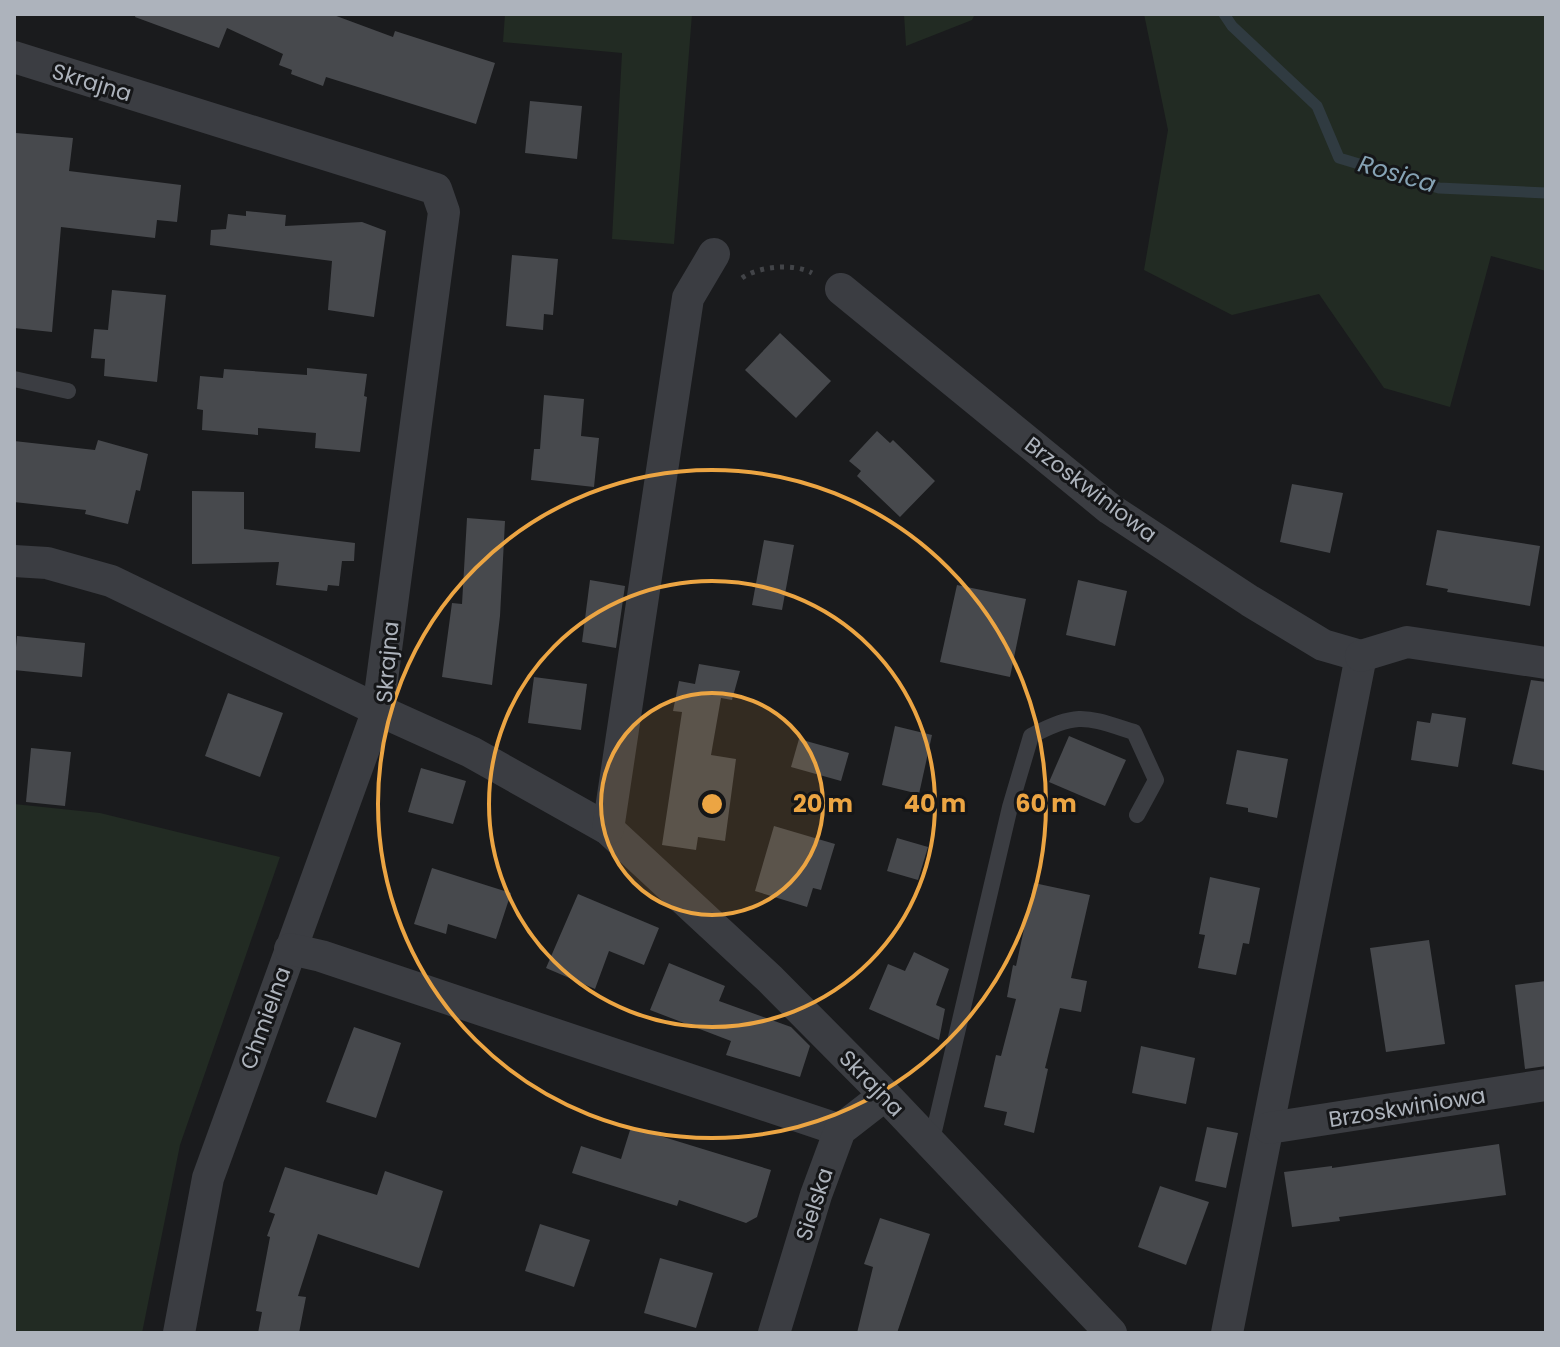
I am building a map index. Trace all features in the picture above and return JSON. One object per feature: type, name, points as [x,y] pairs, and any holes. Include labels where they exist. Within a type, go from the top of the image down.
[{"type":"street","name":"Skrajna","points":[[14,57],[436,189],[444,212],[378,710],[471,752],[608,829],[770,979],[1111,1333]]},
{"type":"street","points":[[608,829],[688,298],[714,254]]},
{"type":"street","name":"Brzoskwiniowa","points":[[841,289],[1110,509],[1323,645],[1361,656]]},
{"type":"street","points":[[14,561],[47,563],[111,581],[378,710]]},
{"type":"street","points":[[1227,1333],[1361,656],[1407,642],[1546,663]]},
{"type":"street","name":"Chmielna","points":[[179,1333],[208,1178],[378,710]]},
{"type":"street","points":[[290,949],[321,956],[840,1130],[885,1095]]},
{"type":"street","name":"Brzoskwiniowa","points":[[1269,1128],[1546,1085]]},
{"type":"street","name":"Sielska","points":[[774,1333],[816,1195],[840,1130]]},
{"type":"lane","points":[[14,379],[68,391]]},
{"type":"lane","points":[[931,1144],[1010,807],[1031,736],[1060,721],[1089,718],[1134,732],[1156,780],[1137,815]]},
{"type":"path","points":[[688,298],[722,292],[751,272],[781,267],[806,270],[841,289]]},
{"type":"shaded area","points":[[505,14],[692,14],[674,244],[612,239],[622,53],[503,42]]},
{"type":"shaded area","points":[[904,14],[975,14],[972,20],[906,46]]},
{"type":"shaded area","points":[[1144,14],[1546,14],[1546,271],[1491,256],[1450,407],[1384,388],[1319,294],[1232,315],[1144,270],[1168,130]]},
{"type":"shaded area","points":[[14,804],[100,813],[280,857],[180,1145],[142,1333],[14,1333]]},
{"type":"building","points":[[136,14],[331,14],[393,37],[395,31],[495,63],[476,124],[326,77],[323,86],[291,74],[292,70],[279,65],[283,54],[227,28],[219,48],[135,17]]},
{"type":"building","points":[[530,101],[582,106],[577,159],[525,153]]},
{"type":"building","points":[[16,133],[73,138],[69,171],[181,185],[177,222],[157,220],[155,238],[61,227],[52,332],[14,328]]},
{"type":"building","points":[[246,211],[286,215],[285,226],[362,222],[386,231],[374,317],[328,310],[332,261],[210,245],[211,230],[226,229],[228,214],[246,216]]},
{"type":"building","points":[[512,255],[558,259],[553,315],[544,314],[543,330],[506,326]]},
{"type":"building","points":[[112,290],[166,295],[157,382],[104,376],[105,359],[91,358],[94,329],[108,330]]},
{"type":"building","points":[[780,333],[831,381],[796,418],[745,370]]},
{"type":"building","points":[[307,368],[367,374],[360,452],[315,448],[316,433],[258,428],[258,435],[202,430],[203,410],[197,409],[200,376],[223,378],[224,369],[307,375]]},
{"type":"building","points":[[544,395],[584,399],[581,436],[599,438],[594,487],[531,480],[534,449],[540,449]]},
{"type":"building","points":[[877,431],[890,443],[893,440],[935,481],[900,517],[857,476],[861,471],[849,461]]},
{"type":"building","points":[[98,440],[148,454],[140,491],[136,490],[128,524],[85,514],[86,510],[14,502],[14,441],[95,450]]},
{"type":"building","points":[[1292,484],[1343,493],[1330,553],[1280,542]]},
{"type":"building","points":[[192,491],[244,492],[244,529],[355,543],[354,561],[342,561],[339,586],[328,585],[327,591],[276,585],[279,562],[192,564]]},
{"type":"building","points":[[467,518],[505,521],[500,616],[492,685],[442,677],[452,603],[462,604]]},
{"type":"building","points":[[1437,530],[1540,546],[1530,606],[1447,592],[1448,589],[1426,585]]},
{"type":"building","points":[[764,540],[794,545],[782,610],[752,605]]},
{"type":"building","points":[[590,580],[625,586],[616,648],[582,642]]},
{"type":"building","points":[[1078,580],[1127,591],[1115,646],[1066,635]]},
{"type":"building","points":[[957,585],[1026,599],[1010,677],[940,662]]},
{"type":"building","points":[[17,636],[85,643],[82,677],[14,670]]},
{"type":"building","points":[[699,664],[740,671],[732,700],[721,698],[711,755],[736,759],[725,841],[698,837],[696,850],[662,845],[682,712],[673,711],[679,681],[695,684]]},
{"type":"building","points":[[534,677],[587,684],[581,730],[528,723]]},
{"type":"building","points":[[1531,680],[1546,682],[1546,771],[1512,764]]},
{"type":"building","points":[[228,693],[283,713],[260,777],[205,756]]},
{"type":"building","points":[[1432,713],[1466,718],[1458,767],[1411,760],[1417,721],[1430,723]]},
{"type":"building","points":[[895,726],[932,735],[919,794],[882,785]]},
{"type":"building","points":[[1069,736],[1126,760],[1105,806],[1049,782]]},
{"type":"building","points":[[799,739],[849,753],[841,781],[791,767]]},
{"type":"building","points":[[31,748],[71,752],[65,806],[26,802]]},
{"type":"building","points":[[1237,750],[1288,759],[1277,818],[1226,804]]},
{"type":"building","points":[[421,768],[466,781],[453,824],[408,812]]},
{"type":"building","points":[[774,826],[835,844],[821,890],[813,888],[807,907],[755,891]]},
{"type":"building","points":[[897,838],[928,847],[918,880],[887,871]]},
{"type":"building","points":[[432,868],[511,893],[496,939],[448,924],[446,934],[414,924]]},
{"type":"building","points":[[1210,877],[1260,888],[1249,944],[1243,943],[1236,975],[1198,968],[1205,935],[1199,934]]},
{"type":"building","points":[[1034,883],[1090,895],[1071,978],[1087,981],[1081,1012],[1060,1008],[1045,1068],[1048,1069],[1034,1133],[1004,1125],[1007,1112],[984,1107],[996,1055],[1001,1056],[1016,999],[1007,997]]},
{"type":"building","points":[[578,894],[659,928],[644,965],[609,951],[595,989],[546,968]]},
{"type":"building","points":[[1429,940],[1445,1044],[1386,1052],[1370,948]]},
{"type":"building","points":[[914,952],[949,969],[936,1005],[945,1009],[939,1040],[869,1009],[888,964],[905,971]]},
{"type":"building","points":[[669,963],[725,986],[719,1001],[791,1027],[810,1046],[800,1077],[726,1055],[731,1041],[650,1010]]},
{"type":"building","points":[[1546,981],[1546,1066],[1525,1069],[1515,985]]},
{"type":"building","points":[[354,1027],[401,1043],[376,1118],[326,1102]]},
{"type":"building","points":[[1141,1046],[1195,1058],[1186,1104],[1132,1093]]},
{"type":"building","points":[[631,1127],[771,1170],[757,1217],[746,1223],[679,1200],[677,1206],[572,1173],[581,1146],[621,1159]]},
{"type":"building","points":[[1207,1127],[1238,1133],[1226,1188],[1195,1181]]},
{"type":"building","points":[[1499,1144],[1506,1195],[1339,1217],[1340,1221],[1292,1227],[1284,1172]]},
{"type":"building","points":[[285,1167],[377,1195],[385,1171],[443,1191],[419,1268],[318,1234],[298,1296],[306,1297],[299,1333],[258,1333],[262,1312],[256,1311],[270,1237],[267,1236],[275,1214],[269,1212]]},
{"type":"building","points":[[1160,1186],[1209,1202],[1186,1265],[1138,1247]]},
{"type":"building","points":[[880,1218],[930,1234],[897,1333],[857,1333],[873,1267],[864,1264]]},
{"type":"building","points":[[540,1224],[590,1240],[574,1287],[525,1271]]},
{"type":"building","points":[[660,1258],[713,1273],[696,1328],[644,1313]]},
{"type":"waterway","name":"Rosica","points":[[1224,14],[1232,26],[1317,106],[1339,158],[1439,188],[1546,193]]}]
